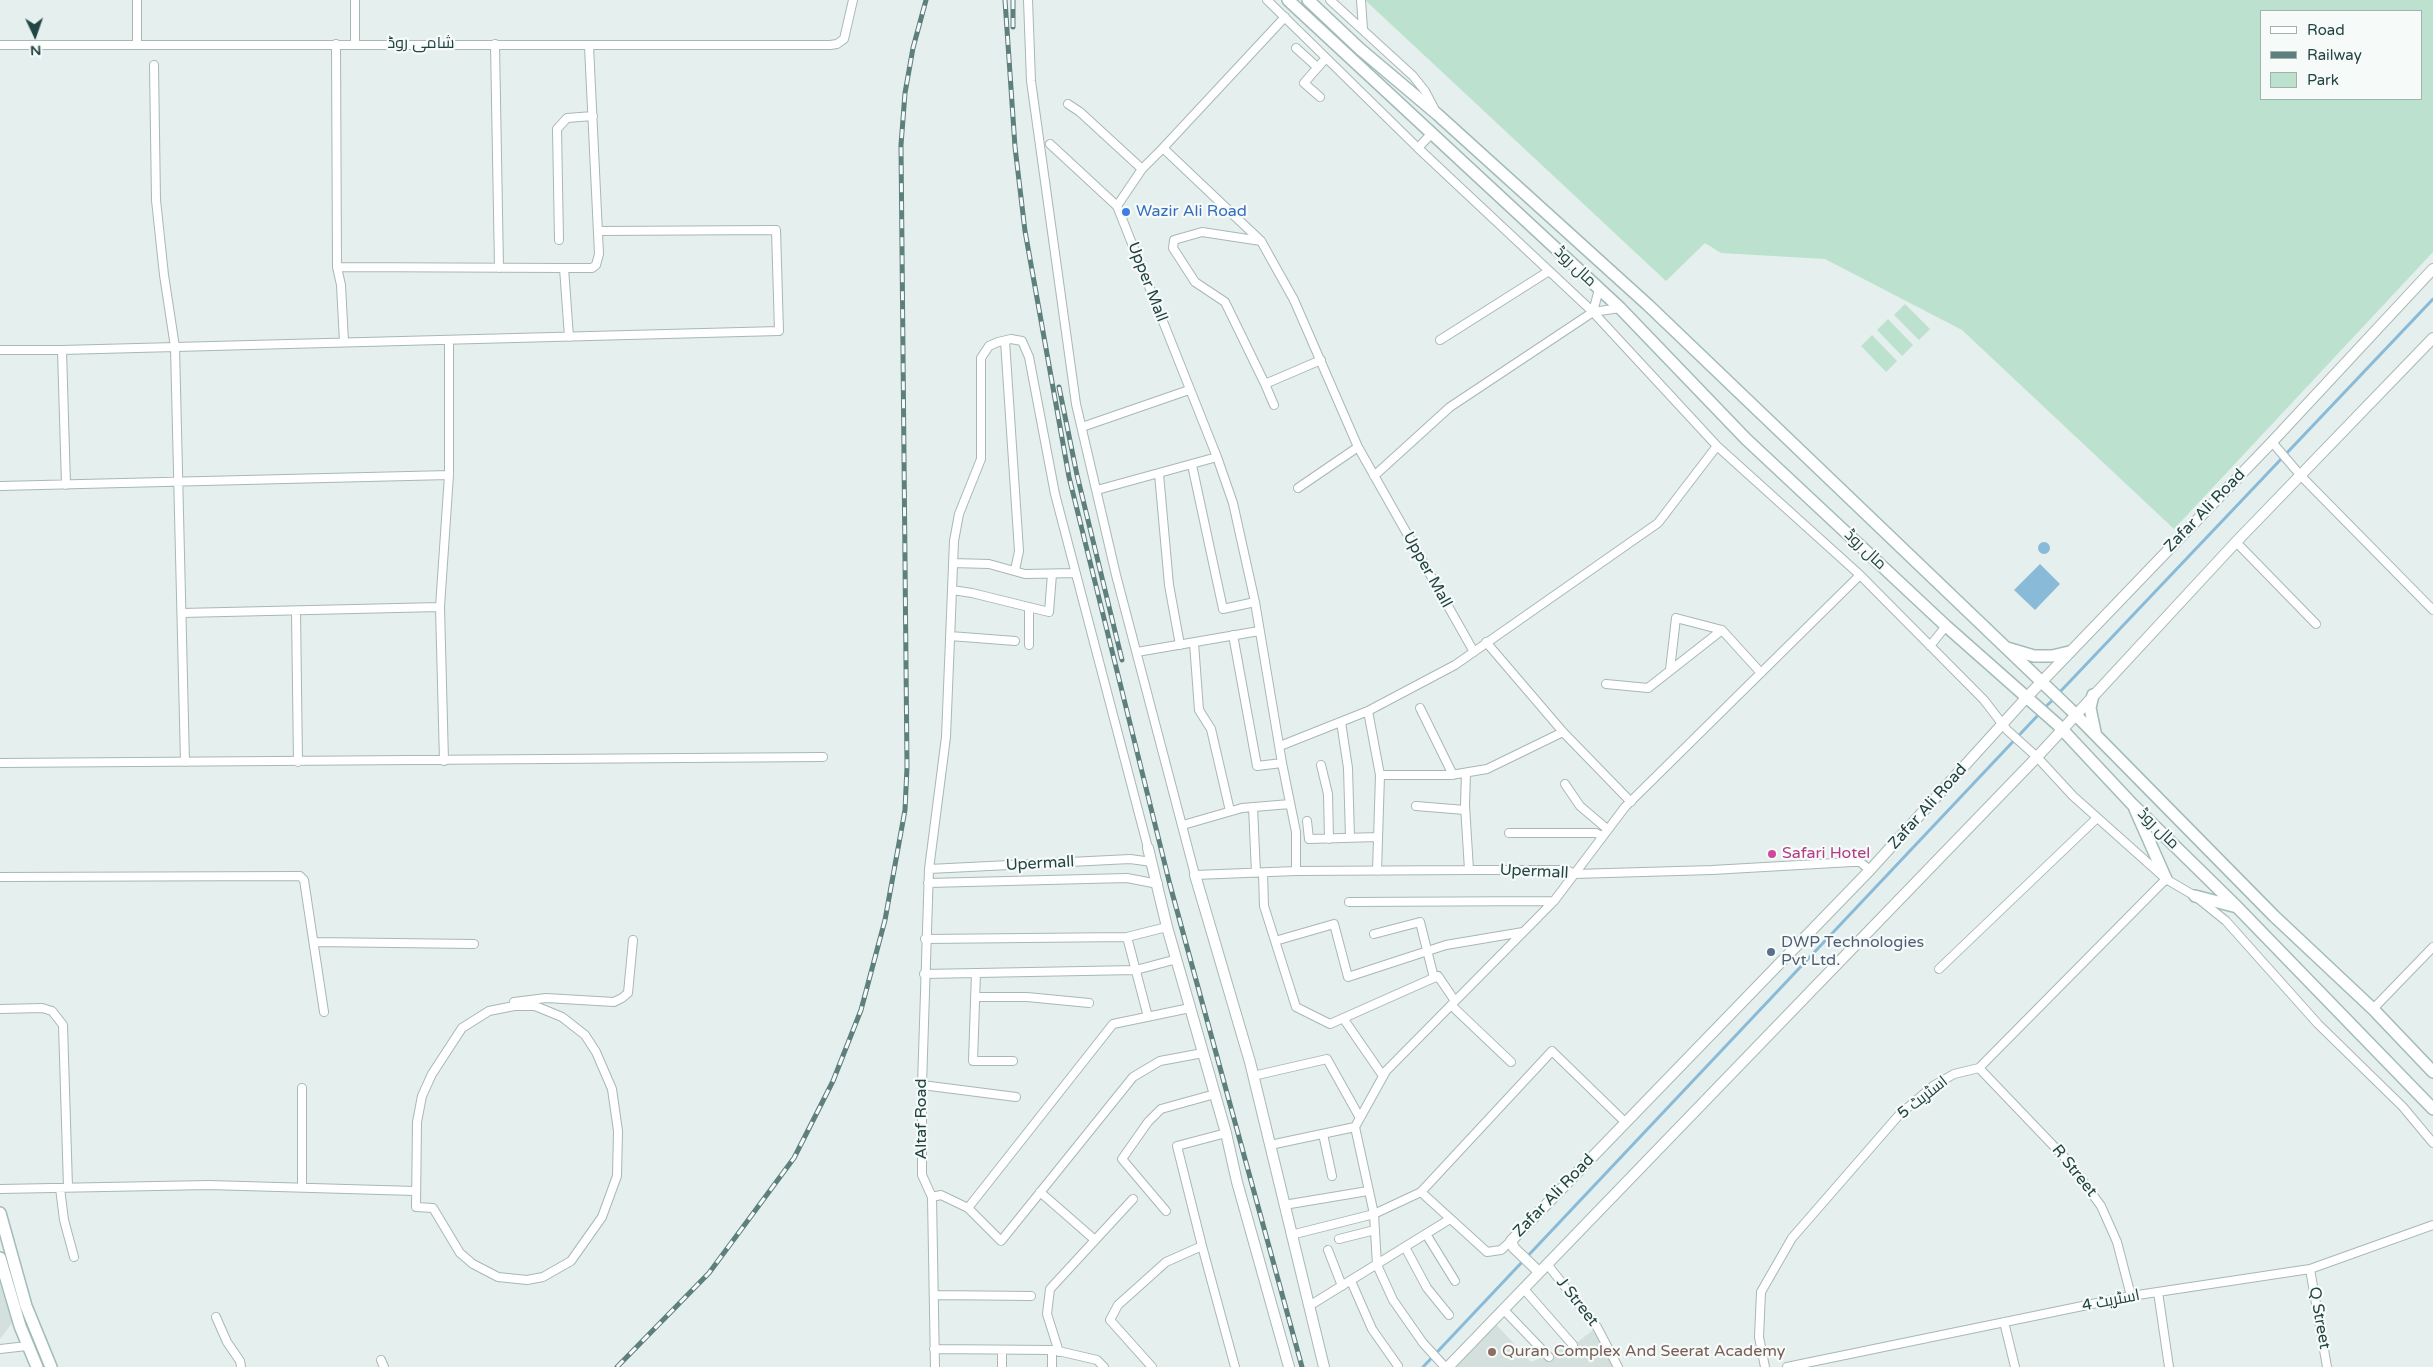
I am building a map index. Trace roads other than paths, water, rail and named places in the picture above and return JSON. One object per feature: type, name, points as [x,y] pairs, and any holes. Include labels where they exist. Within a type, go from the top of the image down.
[{"type":"main road","name":"مال روڈ","points":[[1288,0],[1620,308],[1746,439],[1946,626],[2060,727],[2132,804],[2238,908],[2433,1109]]},
{"type":"main road","name":"مال روڈ","points":[[1308,0],[1360,50],[1437,114],[1648,305],[2072,712],[2274,916],[2373,1009],[2433,1072]]},
{"type":"main road","points":[[2006,648],[2034,656],[2052,656],[2069,652]]},
{"type":"main road","points":[[2093,695],[2091,718],[2096,736]]},
{"type":"main road","points":[[2132,804],[2166,879]]},
{"type":"main road","points":[[2195,896],[2238,908]]},
{"type":"main road","points":[[0,1214],[26,1306],[50,1367]]},
{"type":"main road","points":[[0,1258],[27,1346],[37,1367]]},
{"type":"street","points":[[137,0],[137,44]]},
{"type":"street","points":[[354,0],[355,45]]},
{"type":"street","name":"شامی روڈ","points":[[0,45],[830,45],[841,42],[846,34],[853,0]]},
{"type":"street","points":[[1028,0],[1031,81],[1076,404],[1137,652],[1195,875],[1253,1076],[1324,1367]]},
{"type":"street","points":[[1267,0],[1418,148],[1593,312],[1717,446],[1860,575],[1984,700],[2005,727],[2034,754],[2072,796],[2166,879],[2195,896],[2226,921],[2318,1024],[2403,1107],[2433,1143]]},
{"type":"street","points":[[1330,0],[1413,76],[1425,91],[1437,114]]},
{"type":"street","points":[[1361,0],[1363,29]]},
{"type":"street","points":[[1050,144],[1117,206],[1142,169],[1284,17]]},
{"type":"street","points":[[336,44],[337,267],[341,285],[344,342]]},
{"type":"street","points":[[495,44],[499,268]]},
{"type":"street","points":[[337,267],[592,268],[596,265],[599,254],[589,46]]},
{"type":"street","points":[[1296,48],[1317,67]]},
{"type":"street","points":[[1320,97],[1304,83],[1326,58]]},
{"type":"street","points":[[154,65],[156,200],[164,275],[175,347],[180,481],[185,762]]},
{"type":"street","points":[[1068,104],[1080,112],[1142,169]]},
{"type":"street","points":[[559,240],[557,129],[562,121],[567,118],[592,116]]},
{"type":"street","points":[[1418,148],[1432,133]]},
{"type":"street","name":"Upper Mall","points":[[1163,148],[1261,241],[1294,300],[1358,447],[1474,652]]},
{"type":"street","name":"Upper Mall","points":[[1117,206],[1217,457],[1233,503],[1255,602],[1282,763],[1296,832],[1296,871]]},
{"type":"street","points":[[0,350],[449,341],[779,331],[776,230],[598,231]]},
{"type":"street","points":[[1261,241],[1202,232],[1178,238],[1174,240],[1173,244],[1175,252],[1195,282],[1225,302],[1274,405]]},
{"type":"street","points":[[564,268],[569,338]]},
{"type":"street","name":"Zafar Ali Road","points":[[1539,1272],[1513,1244],[1625,1122],[1870,870],[2005,727],[2026,698],[2044,686],[2069,652],[2275,446],[2433,270]]},
{"type":"street","points":[[1440,340],[1549,271]]},
{"type":"street","points":[[1593,312],[1599,289]]},
{"type":"street","points":[[1374,476],[1450,407],[1593,312],[1620,308]]},
{"type":"street","points":[[1860,575],[1631,802],[1604,833],[1554,901],[1383,1076],[1355,1127],[1374,1214],[1376,1265],[1393,1300],[1423,1344],[1447,1367],[2060,727],[2072,712],[2093,695],[2236,542],[2433,338]]},
{"type":"street","points":[[444,761],[440,607],[449,475],[449,341]]},
{"type":"street","points":[[1015,570],[1019,551],[1005,341],[1022,342],[1029,357],[1055,494],[1075,573],[1158,884],[1167,927],[1226,1133],[1237,1182],[1288,1367]]},
{"type":"street","name":"Altaf Road","points":[[935,1367],[932,1196],[922,1175],[924,974],[928,883],[946,737],[954,541],[959,514],[981,459],[981,358],[989,346],[1005,341]]},
{"type":"street","points":[[62,350],[66,485]]},
{"type":"street","points":[[1265,384],[1321,360]]},
{"type":"street","points":[[1082,428],[1189,390]]},
{"type":"street","points":[[1280,746],[1368,711],[1455,665],[1474,652],[1658,523],[1717,446]]},
{"type":"street","points":[[2275,446],[2301,476],[2433,610]]},
{"type":"street","points":[[1298,488],[1358,447]]},
{"type":"street","points":[[1097,490],[1217,457]]},
{"type":"street","points":[[1192,465],[1223,609],[1255,602]]},
{"type":"street","points":[[1159,474],[1169,585],[1180,644]]},
{"type":"street","points":[[0,486],[449,475]]},
{"type":"street","points":[[2236,542],[2316,624]]},
{"type":"street","points":[[953,563],[989,564],[1025,574],[1075,573]]},
{"type":"street","points":[[952,590],[1049,612],[1052,574]]},
{"type":"street","points":[[182,613],[440,607]]},
{"type":"street","points":[[1029,645],[1030,607]]},
{"type":"street","points":[[296,610],[298,762]]},
{"type":"street","points":[[1670,670],[1676,618],[1722,630],[1761,673]]},
{"type":"street","points":[[1930,646],[1946,626]]},
{"type":"street","points":[[1606,684],[1648,688],[1722,630]]},
{"type":"street","points":[[1137,652],[1259,631]]},
{"type":"street","points":[[1233,635],[1257,766],[1282,763]]},
{"type":"street","points":[[950,636],[1015,641]]},
{"type":"street","points":[[1194,642],[1199,710],[1211,729],[1230,811]]},
{"type":"street","points":[[1486,642],[1563,732],[1631,802]]},
{"type":"street","points":[[1420,708],[1453,775]]},
{"type":"street","points":[[1368,711],[1380,775],[1377,871]]},
{"type":"street","points":[[1341,722],[1348,768],[1350,838]]},
{"type":"street","points":[[1380,775],[1453,775],[1487,769],[1563,732]]},
{"type":"street","points":[[0,763],[823,757]]},
{"type":"street","points":[[1321,765],[1328,794],[1329,839]]},
{"type":"street","points":[[1466,773],[1465,810],[1469,870]]},
{"type":"street","points":[[1565,784],[1580,806],[1604,833]]},
{"type":"street","points":[[1183,825],[1230,811],[1290,804]]},
{"type":"street","points":[[1416,806],[1465,810]]},
{"type":"street","points":[[1253,807],[1264,906],[1296,1007],[1330,1024],[1438,976],[1453,1003],[1511,1062]]},
{"type":"street","points":[[1939,969],[2097,818]]},
{"type":"street","points":[[1307,821],[1309,839],[1378,837]]},
{"type":"street","points":[[1509,833],[1604,833]]},
{"type":"street","name":"Upermall","points":[[929,869],[1130,859],[1152,862]]},
{"type":"street","name":"Upermall","points":[[1195,875],[1296,871],[1469,870],[1567,870],[1574,874],[1712,870],[1852,862],[1860,862],[1870,870]]},
{"type":"street","points":[[0,878],[300,876],[304,880],[324,1012]]},
{"type":"street","points":[[928,883],[1127,878],[1158,884]]},
{"type":"street","points":[[1979,1068],[2166,879]]},
{"type":"street","points":[[1349,902],[1554,901]]},
{"type":"street","points":[[1374,934],[1420,922],[1434,978]]},
{"type":"street","points":[[1275,940],[1334,924],[1348,977],[1428,953],[1446,945],[1524,931]]},
{"type":"street","points":[[925,939],[1127,937],[1167,927]]},
{"type":"street","points":[[1127,937],[1148,1017]]},
{"type":"street","points":[[505,1007],[510,1003],[546,998],[614,1002],[622,998],[628,993],[634,940]]},
{"type":"street","points":[[314,942],[474,944]]},
{"type":"street","points":[[2373,1009],[2433,947]]},
{"type":"street","points":[[924,974],[1136,970],[1176,958]]},
{"type":"street","points":[[976,973],[973,1061],[1013,1061]]},
{"type":"street","points":[[975,997],[1027,997],[1089,1003]]},
{"type":"street","points":[[535,1006],[562,1017],[585,1035],[604,1069],[612,1089],[618,1132],[617,1176],[602,1217],[572,1261],[542,1277],[527,1280],[498,1277],[473,1264],[460,1253],[433,1208],[416,1207],[415,1191],[417,1122],[422,1096],[432,1074],[462,1028],[477,1017],[505,1007],[535,1006]]},
{"type":"street","points":[[0,1009],[42,1008],[52,1011],[63,1025],[64,1220],[74,1257]]},
{"type":"street","points":[[968,1208],[1113,1024],[1190,1008]]},
{"type":"street","points":[[1343,1018],[1383,1076]]},
{"type":"street","points":[[1291,1235],[1374,1214],[1422,1192],[1552,1051],[1625,1122]]},
{"type":"street","points":[[932,1196],[941,1195],[968,1208],[1001,1241],[1133,1077],[1160,1061],[1203,1053]]},
{"type":"street","points":[[1253,1076],[1327,1059],[1360,1118]]},
{"type":"street","name":"R Street","points":[[1979,1068],[2068,1161],[2101,1206],[2117,1242],[2131,1296]]},
{"type":"street","name":"اسٹریٹ 5","points":[[1765,1367],[1759,1337],[1762,1292],[1792,1238],[1899,1115],[1933,1086],[1954,1074],[1979,1068]]},
{"type":"street","points":[[922,1085],[1016,1097]]},
{"type":"street","points":[[302,1088],[302,1187]]},
{"type":"street","points":[[1166,1211],[1122,1159],[1148,1122],[1161,1109],[1215,1094]]},
{"type":"street","points":[[1270,1145],[1355,1127]]},
{"type":"street","points":[[1226,1133],[1177,1146],[1235,1367]]},
{"type":"street","points":[[1323,1134],[1332,1176]]},
{"type":"street","points":[[0,1189],[209,1185],[415,1191]]},
{"type":"street","points":[[1284,1205],[1368,1190]]},
{"type":"street","points":[[1040,1192],[1096,1240]]},
{"type":"street","points":[[1422,1192],[1487,1252],[1501,1250],[1513,1244]]},
{"type":"street","points":[[1052,1367],[1055,1351],[1047,1314],[1050,1288],[1133,1199]]},
{"type":"street","points":[[1309,1306],[1450,1219]]},
{"type":"street","name":"اسٹریٹ 4","points":[[1787,1367],[2131,1296],[2310,1269],[2433,1225]]},
{"type":"street","points":[[1339,1239],[1374,1230]]},
{"type":"street","points":[[1426,1234],[1455,1281]]},
{"type":"street","points":[[1152,1367],[1110,1320],[1118,1305],[1166,1262],[1202,1246]]},
{"type":"street","points":[[1405,1247],[1427,1288],[1449,1315]]},
{"type":"street","points":[[1328,1250],[1342,1286]]},
{"type":"street","name":"J Street","points":[[1547,1264],[1598,1327],[1618,1367]]},
{"type":"street","name":"Q Street","points":[[2310,1269],[2327,1367]]},
{"type":"street","points":[[1351,1281],[1372,1329],[1398,1366]]},
{"type":"street","points":[[1523,1288],[1573,1345]]},
{"type":"street","points":[[2158,1292],[2168,1367]]},
{"type":"street","points":[[934,1295],[1030,1296]]},
{"type":"street","points":[[1503,1309],[1549,1357]]},
{"type":"street","points":[[216,1317],[227,1342],[240,1361],[241,1367]]},
{"type":"street","points":[[2004,1322],[2015,1367]]},
{"type":"street","points":[[0,1349],[27,1346]]},
{"type":"street","points":[[934,1349],[1055,1351],[1097,1360],[1104,1367]]},
{"type":"street","points":[[1002,1350],[1002,1367]]},
{"type":"water","points":[[2046,542],[2049,543],[2049,553],[2042,554],[2039,553],[2038,546],[2039,543]]},
{"type":"water","points":[[2040,564],[2060,584],[2035,610],[2014,590]]},
{"type":"waterway","points":[[2058,694],[2433,299]]},
{"type":"waterway","points":[[2044,708],[2054,699]]},
{"type":"waterway","points":[[1423,1367],[2040,713]]},
{"type":"railway","points":[[617,1367],[709,1273],[794,1158],[833,1081],[861,1010],[885,920],[905,810],[907,767],[901,145],[905,93],[913,48],[926,0]]},
{"type":"railway","points":[[1005,0],[1015,147],[1025,231],[1069,477],[1170,885],[1302,1367]]},
{"type":"railway","points":[[1013,0],[1013,27]]},
{"type":"railway","points":[[1059,387],[1077,475],[1122,660]]},
{"type":"place","name":"Wazir Ali Road","points":[[1126,212]]},
{"type":"place","name":"Safari Hotel","points":[[1772,854]]},
{"type":"place","name":"DWP Technologies Pvt Ltd.","points":[[1771,952]]},
{"type":"place","name":"Quran Complex And Seerat Academy","points":[[1492,1352]]}]
